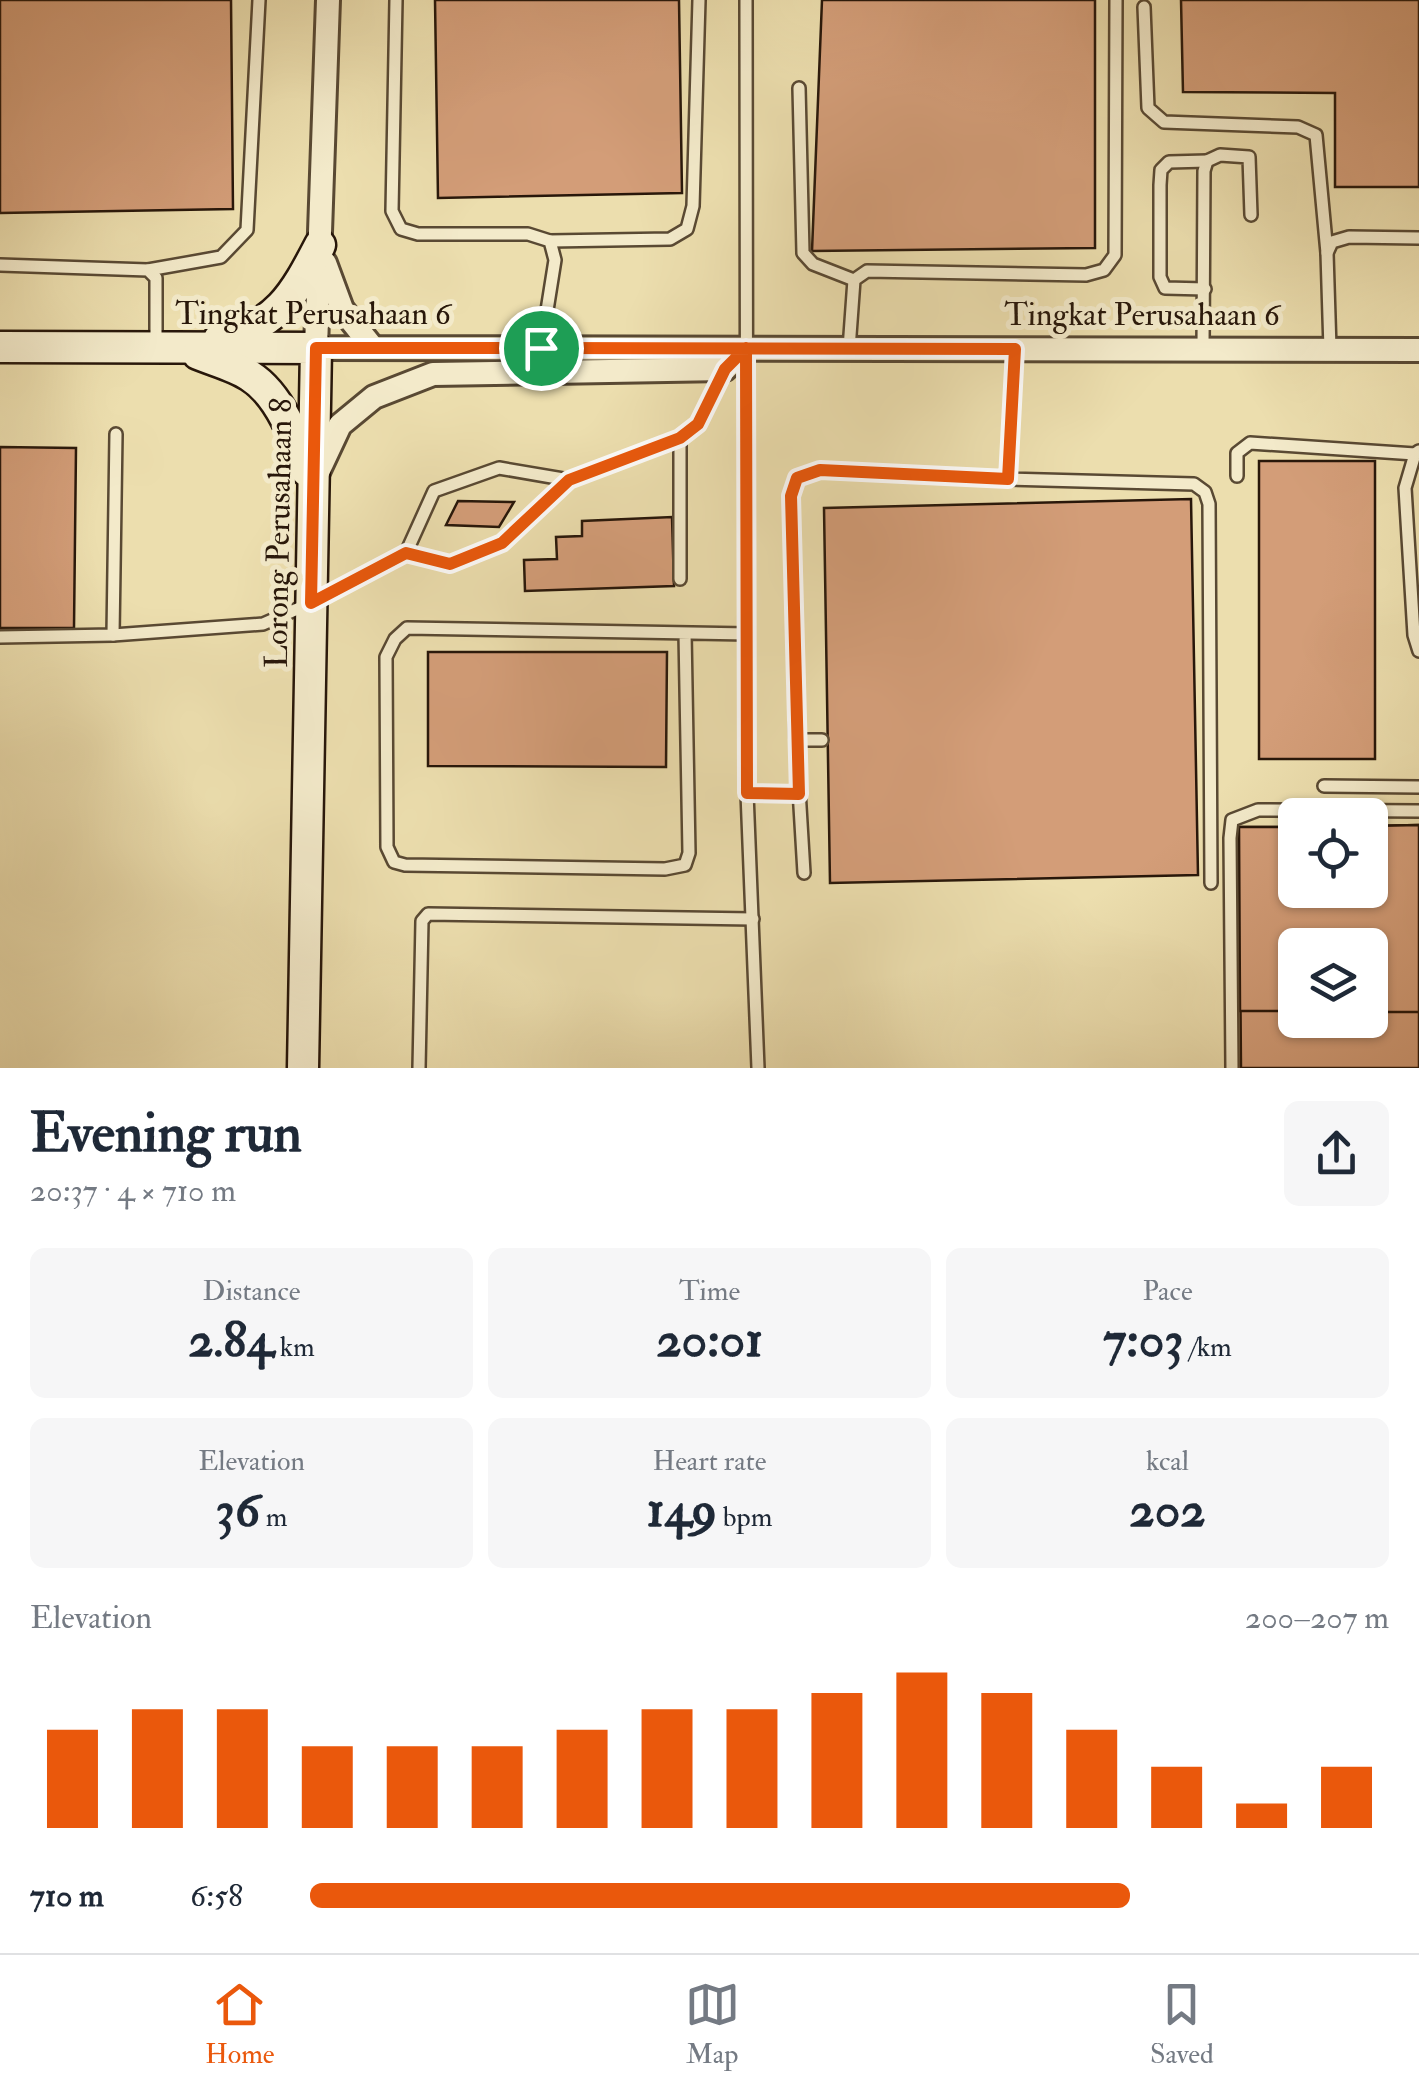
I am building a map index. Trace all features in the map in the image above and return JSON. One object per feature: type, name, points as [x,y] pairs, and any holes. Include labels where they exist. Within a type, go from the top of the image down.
[{"type":"street","name":"Lorong Perusahaan 8","points":[[303,1068],[316,348],[328,0]]},
{"type":"street","points":[[169,348],[243,334],[274,315],[294,293],[320,245]]},
{"type":"street","points":[[320,245],[332,289],[373,348]]},
{"type":"street","name":"Tingkat Perusahaan 6","points":[[0,347],[1419,350]]},
{"type":"street","points":[[169,348],[252,377],[277,405],[297,441],[314,488]]},
{"type":"street","points":[[725,369],[746,348]]},
{"type":"street","name":"Tingkat Perusahaan 6","points":[[314,488],[325,452],[340,425],[374,396],[433,374],[725,369]]},
{"type":"lane","points":[[0,265],[148,270],[221,257],[247,230],[259,0]]},
{"type":"lane","points":[[396,0],[392,211],[401,229],[418,234],[528,234],[550,242],[670,239],[687,229],[692,206],[699,0]]},
{"type":"lane","points":[[746,0],[747,793],[758,1068]]},
{"type":"lane","points":[[854,280],[867,271],[1086,275],[1104,270],[1115,255],[1116,0]]},
{"type":"lane","points":[[1144,7],[1148,108],[1164,122],[1298,127],[1316,136],[1327,253],[1330,350]]},
{"type":"lane","points":[[799,88],[804,253],[813,264],[854,280]]},
{"type":"lane","points":[[1205,289],[1165,288],[1160,277],[1160,170],[1169,162],[1207,161],[1220,155],[1249,157],[1251,216]]},
{"type":"lane","points":[[1203,349],[1207,161]]},
{"type":"lane","points":[[1327,253],[1332,242],[1350,236],[1419,238]]},
{"type":"lane","points":[[541,348],[555,260],[550,242]]},
{"type":"lane","points":[[148,270],[156,278],[169,348]]},
{"type":"lane","points":[[850,348],[854,280]]},
{"type":"lane","points":[[1008,479],[1015,349]]},
{"type":"lane","points":[[406,553],[450,564],[502,543],[569,480],[680,438],[698,424],[725,369]]},
{"type":"lane","points":[[114,635],[116,434]]},
{"type":"lane","points":[[680,438],[680,579]]},
{"type":"lane","points":[[1237,476],[1237,452],[1250,443],[1417,452],[1405,488],[1414,636],[1419,651]]},
{"type":"lane","points":[[0,637],[114,635],[262,624],[406,553],[434,491],[498,468],[569,480]]},
{"type":"lane","points":[[804,873],[796,740],[791,496],[797,478],[820,470],[1194,484],[1206,492],[1211,883]]},
{"type":"lane","points":[[685,633],[689,853],[684,865],[665,869],[394,862],[387,847],[386,656],[394,639],[407,628],[748,634]]},
{"type":"lane","points":[[796,740],[822,740]]},
{"type":"lane","points":[[1324,786],[1419,787]]},
{"type":"lane","points":[[747,793],[799,794]]},
{"type":"lane","points":[[1232,1068],[1232,820],[1258,810],[1419,811]]},
{"type":"lane","points":[[420,1068],[422,921],[428,914],[753,919]]},
{"type":"building","points":[[0,0],[231,0],[233,209],[0,213]]},
{"type":"building","points":[[435,0],[679,0],[682,193],[438,198]]},
{"type":"building","points":[[822,0],[1095,0],[1095,248],[812,251]]},
{"type":"building","points":[[1181,0],[1419,0],[1419,187],[1335,187],[1335,93],[1183,92]]},
{"type":"building","points":[[0,447],[76,448],[74,628],[0,628]]},
{"type":"building","points":[[1259,461],[1375,461],[1375,759],[1259,759]]},
{"type":"building","points":[[1191,499],[1198,875],[830,883],[824,508]]},
{"type":"building","points":[[458,501],[514,502],[499,527],[446,525]]},
{"type":"building","points":[[672,517],[674,586],[525,591],[524,560],[557,559],[556,537],[582,536],[582,521]]},
{"type":"building","points":[[428,652],[667,652],[666,767],[428,766]]},
{"type":"building","points":[[1419,825],[1419,1068],[1241,1068],[1239,827],[1278,827],[1278,908],[1388,908],[1388,826]]},
{"type":"building","points":[[1419,825],[1419,1012],[1388,1012],[1388,928],[1278,928],[1278,1011],[1240,1011],[1239,827],[1278,827],[1278,908],[1388,908],[1388,826]]},
{"type":"route","points":[[541,348],[316,348],[311,603],[406,553],[450,564],[502,543],[569,480],[680,438],[698,424],[725,369],[746,348],[747,793],[799,794],[791,496],[797,478],[820,470],[1008,479],[1015,349],[746,348],[541,348]]}]
